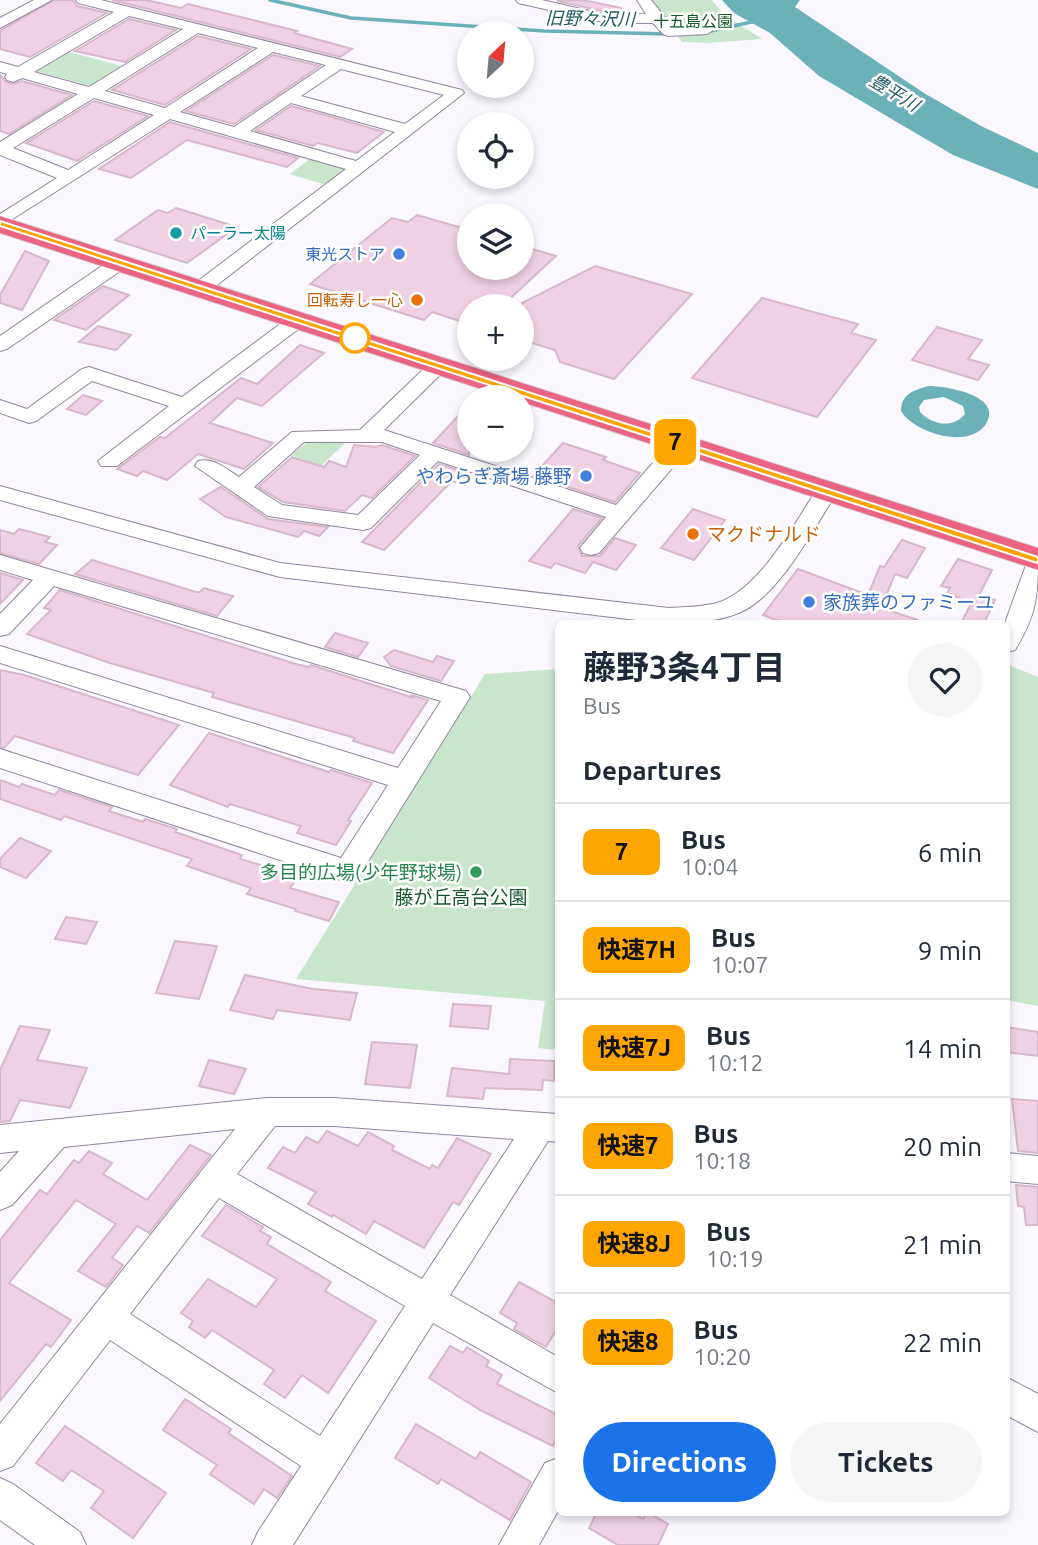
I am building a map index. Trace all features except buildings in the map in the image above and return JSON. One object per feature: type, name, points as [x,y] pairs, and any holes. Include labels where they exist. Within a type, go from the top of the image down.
[{"type":"highway","points":[[0,223],[1038,559]]},
{"type":"street","points":[[0,24],[46,0]]},
{"type":"street","points":[[83,0],[456,93],[201,288]]},
{"type":"street","points":[[523,0],[607,19],[657,18]]},
{"type":"street","points":[[644,0],[668,31],[707,29]]},
{"type":"street","points":[[0,84],[127,11]]},
{"type":"street","points":[[0,149],[196,28]]},
{"type":"street","points":[[0,223],[270,47]]},
{"type":"street","points":[[238,132],[338,64]]},
{"type":"street","points":[[0,67],[359,167]]},
{"type":"street","points":[[289,98],[408,130]]},
{"type":"street","points":[[0,149],[69,177]]},
{"type":"street","points":[[0,345],[119,262]]},
{"type":"street","points":[[109,461],[298,320]]},
{"type":"street","points":[[0,321],[23,329]]},
{"type":"street","points":[[366,436],[439,366]]},
{"type":"street","points":[[0,406],[29,417],[89,373],[183,404]]},
{"type":"street","points":[[240,488],[299,436],[384,436],[620,514]]},
{"type":"street","points":[[591,548],[682,444]]},
{"type":"street","points":[[206,466],[276,511],[363,523],[435,452]]},
{"type":"street","points":[[0,493],[280,570],[669,616],[719,611],[749,596],[757,589],[827,491]]},
{"type":"street","points":[[0,562],[457,697],[347,871],[0,758]]},
{"type":"street","points":[[1010,637],[1038,565]]},
{"type":"street","points":[[0,628],[50,576]]},
{"type":"street","points":[[0,654],[404,780]]},
{"type":"street","points":[[0,1453],[267,1112]]},
{"type":"street","points":[[0,1139],[267,1112],[334,1112],[549,1127]]},
{"type":"street","points":[[271,1545],[429,1301],[549,1127]]},
{"type":"street","points":[[0,1195],[56,1133]]},
{"type":"street","points":[[1010,1167],[1038,1170]]},
{"type":"street","points":[[216,1179],[555,1374]]},
{"type":"street","points":[[107,1319],[326,1461]]},
{"type":"street","points":[[1010,1397],[1038,1414]]},
{"type":"street","points":[[519,1545],[555,1481]]},
{"type":"street","points":[[0,1497],[67,1545]]},
{"type":"green space","name":"十五島公園","points":[[650,0],[712,0],[723,14],[762,39],[682,42]]},
{"type":"green space","points":[[69,52],[126,67],[92,86],[35,71]]},
{"type":"green space","points":[[311,158],[345,169],[326,185],[290,174]]},
{"type":"green space","points":[[309,441],[346,442],[321,466],[291,455]]},
{"type":"green space","points":[[1010,666],[1038,677],[1038,1006],[1010,1001]]},
{"type":"green space","name":"藤が丘高台公園","points":[[555,669],[555,1050],[538,1048],[545,1001],[296,979],[485,674]]},
{"type":"water","name":"豊平川","points":[[722,0],[800,0],[795,7],[924,93],[981,126],[1038,153],[1038,189],[953,155],[819,76],[770,33],[734,13]]},
{"type":"water","points":[[929,386],[959,390],[980,399],[987,406],[989,414],[986,424],[978,432],[955,437],[942,436],[917,426],[901,411],[903,400],[914,391]],"holes":[[[944,397],[963,406],[965,414],[949,423],[930,420],[920,412],[919,407],[924,400]]]},
{"type":"waterway","name":"旧野々沢川","points":[[270,0],[351,18],[544,31],[668,34]]},
{"type":"waterway","name":"旧野々沢川","points":[[697,34],[756,21]]},
{"type":"bus line","name":"7","points":[[0,224],[1038,559]]},
{"type":"place","name":"パーラー太陽","points":[[176,233]]},
{"type":"place","name":"東光ストア","points":[[399,254]]},
{"type":"place","name":"回転寿し一心","points":[[417,300]]},
{"type":"place","name":"やわらぎ斎場 藤野","points":[[586,476]]},
{"type":"place","name":"マクドナルド","points":[[693,534]]},
{"type":"place","name":"家族葬のファミーユ","points":[[809,602]]},
{"type":"place","name":"多目的広場(少年野球場)","points":[[476,872]]}]
